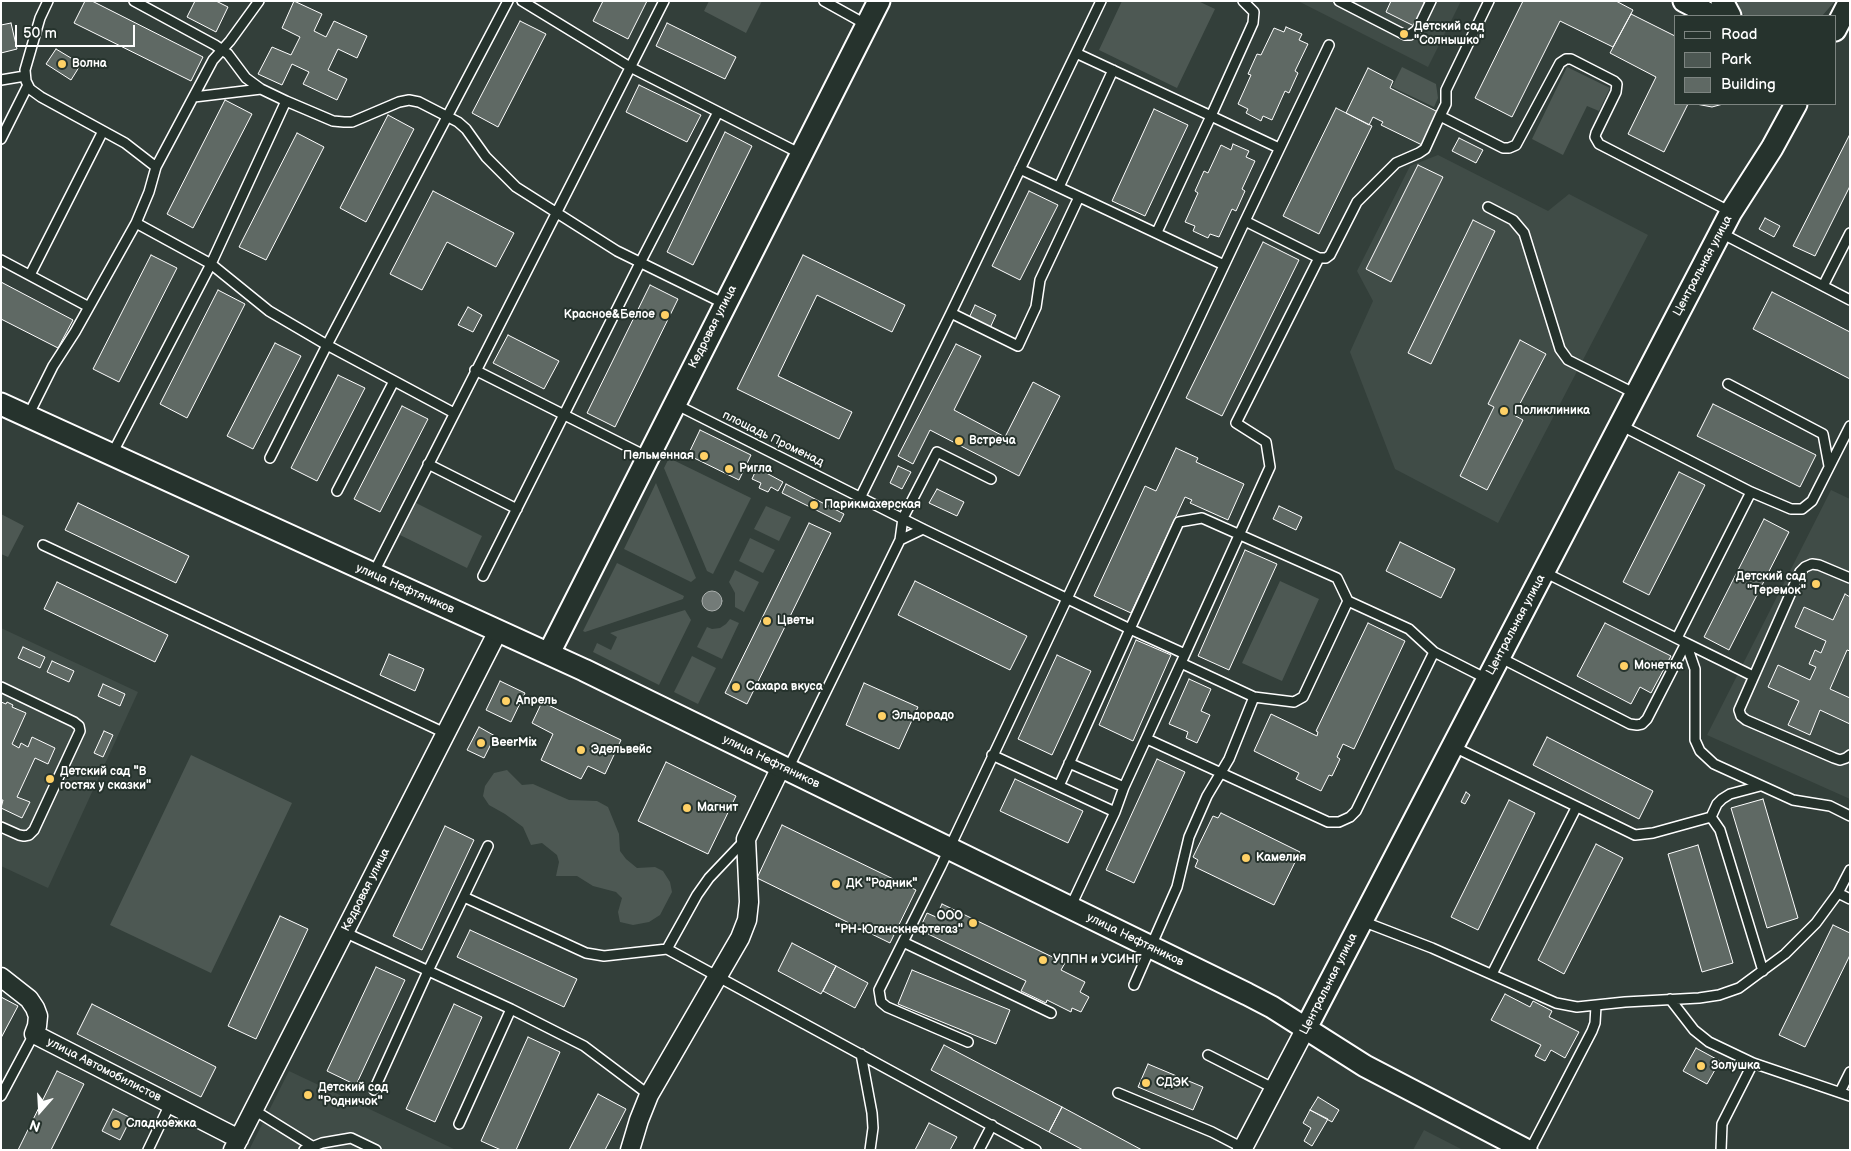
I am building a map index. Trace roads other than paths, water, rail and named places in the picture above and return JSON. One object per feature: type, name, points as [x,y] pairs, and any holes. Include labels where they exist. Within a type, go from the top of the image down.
[{"type":"street","name":"Кедровая улица","points":[[548,653],[879,1]]},
{"type":"street","points":[[1684,1],[1711,15]]},
{"type":"street","points":[[1722,1],[1729,15]]},
{"type":"street","points":[[1836,28],[1844,8]]},
{"type":"street","points":[[1735,205],[1761,142],[1780,105]]},
{"type":"street","name":"Центральная улица","points":[[1242,1149],[1735,205],[1772,148],[1795,105]]},
{"type":"street","name":"улица Нефтяников","points":[[1,404],[373,575],[548,653],[785,768],[1247,994],[1306,1028],[1365,1066],[1528,1150]]},
{"type":"street","name":"Кедровая улица","points":[[236,1144],[498,631]]},
{"type":"street","points":[[630,1150],[649,1095],[720,976],[740,938],[747,920],[749,902],[746,839],[785,768]]},
{"type":"street","name":"улица Автомобилистов","points":[[1,978],[29,999],[36,1008],[38,1026],[34,1034],[170,1104],[236,1144]]},
{"type":"lane","points":[[48,1],[40,18],[27,62],[25,76],[28,85],[41,97],[125,143],[156,167]]},
{"type":"lane","points":[[134,1],[148,4],[228,54],[246,78],[261,89],[333,121],[352,122],[399,102],[409,100],[419,102],[448,116],[466,130],[486,157],[516,187],[640,263],[725,304]]},
{"type":"lane","points":[[28,416],[53,366],[89,307],[136,223],[149,192],[156,167],[213,60],[259,1]]},
{"type":"lane","points":[[270,458],[327,345],[508,1]]},
{"type":"lane","points":[[522,1],[630,67],[802,154]]},
{"type":"lane","points":[[373,575],[475,370],[664,1]]},
{"type":"lane","points":[[824,1],[867,25]]},
{"type":"lane","points":[[861,496],[1101,1]]},
{"type":"lane","points":[[1157,232],[1253,23],[1254,12],[1243,1]]},
{"type":"lane","points":[[1338,1],[1405,35],[1410,35],[1417,30],[1431,1]]},
{"type":"lane","points":[[1245,221],[1319,258],[1326,258],[1330,255],[1357,202],[1363,195],[1396,163],[1419,153],[1425,148],[1446,104],[1446,90],[1489,1]]},
{"type":"lane","points":[[968,1042],[887,1008],[881,1002],[879,996],[881,984],[948,848],[1329,45]]},
{"type":"lane","points":[[1076,52],[1279,148]]},
{"type":"lane","points":[[1440,116],[1503,148],[1516,146],[1560,63],[1566,59],[1571,59],[1617,84],[1616,92],[1596,133],[1595,137],[1599,144],[1735,205]]},
{"type":"lane","points":[[1059,187],[1113,70]]},
{"type":"lane","points":[[1,80],[25,76]]},
{"type":"lane","points":[[1,139],[28,85]]},
{"type":"lane","points":[[194,97],[261,89]]},
{"type":"lane","points":[[112,454],[211,264],[286,101]]},
{"type":"lane","points":[[483,576],[718,112]]},
{"type":"lane","points":[[30,275],[103,131]]},
{"type":"lane","points":[[1020,169],[1224,264]]},
{"type":"lane","points":[[951,313],[1018,346],[1036,307],[1040,280],[1079,197]]},
{"type":"lane","points":[[1488,207],[1513,220],[1524,233],[1560,349],[1568,360],[1636,394]]},
{"type":"lane","points":[[136,223],[211,264],[268,311],[454,413]]},
{"type":"lane","points":[[1721,232],[1850,300]]},
{"type":"lane","points":[[1823,286],[1850,233]]},
{"type":"lane","points":[[1070,908],[1116,812],[1124,787],[1270,467],[1266,442],[1236,423],[1319,258]]},
{"type":"lane","points":[[1,260],[89,307]]},
{"type":"lane","points":[[475,370],[648,457]]},
{"type":"lane","points":[[337,491],[394,380]]},
{"type":"lane","points":[[1728,384],[1823,434],[1829,466]]},
{"type":"lane","name":"площадь Променад","points":[[674,404],[861,496],[923,529],[1130,629],[1254,697],[1294,702],[1303,697],[1348,601]]},
{"type":"lane","points":[[1620,424],[1751,492],[1791,509],[1802,508],[1812,501],[1850,426]]},
{"type":"lane","points":[[785,768],[900,540],[903,518],[937,452],[991,479]]},
{"type":"lane","points":[[428,464],[517,509]]},
{"type":"lane","points":[[1677,638],[1751,492]]},
{"type":"lane","points":[[1059,786],[1179,522],[1202,518],[1336,578],[1348,601],[1410,629],[1434,652],[1487,679]]},
{"type":"lane","points":[[900,540],[923,529]]},
{"type":"lane","points":[[43,545],[447,734]]},
{"type":"lane","points":[[1850,578],[1812,564],[1800,572],[1739,710],[1741,716],[1746,720],[1834,758],[1840,760],[1850,755]]},
{"type":"lane","points":[[1544,572],[1753,676]]},
{"type":"lane","points":[[1499,657],[1630,724],[1637,725],[1642,724],[1647,719],[1686,643]]},
{"type":"lane","points":[[1686,643],[1695,668],[1695,740],[1700,751],[1714,764],[1760,786],[1793,800],[1830,806],[1850,816]]},
{"type":"lane","points":[[1147,739],[1328,822],[1339,822],[1350,817],[1356,811],[1434,652]]},
{"type":"lane","points":[[1,687],[74,722],[79,726],[80,731],[34,830],[29,835],[24,836],[1,827]]},
{"type":"lane","points":[[1134,985],[1149,947],[1177,887],[1189,837],[1207,796],[1229,759],[1254,697]]},
{"type":"lane","points":[[1452,746],[1635,836],[1711,818]]},
{"type":"lane","points":[[992,755],[1116,812]]},
{"type":"lane","points":[[1069,763],[1124,787]]},
{"type":"lane","points":[[1711,818],[1717,804],[1722,799],[1730,794],[1760,786]]},
{"type":"lane","points":[[1492,974],[1576,808]]},
{"type":"lane","points":[[1711,818],[1720,830],[1763,971]]},
{"type":"lane","points":[[668,949],[697,895],[709,878],[746,839]]},
{"type":"lane","points":[[374,1090],[488,846]]},
{"type":"lane","points":[[1361,921],[1432,948],[1556,1003],[1596,1006],[1625,1002],[1699,998],[1719,995],[1739,988],[1785,954],[1816,923],[1838,893],[1850,870]]},
{"type":"lane","points":[[1838,893],[1850,899]]},
{"type":"lane","points":[[464,897],[586,953],[604,956],[668,949],[1036,1150]]},
{"type":"lane","points":[[344,932],[511,1009],[584,1046],[649,1095]]},
{"type":"lane","points":[[903,942],[1051,1013]]},
{"type":"lane","points":[[1670,999],[1694,1030],[1709,1042],[1753,1063],[1850,1096]]},
{"type":"lane","points":[[1528,1150],[1592,1031],[1595,1023],[1596,1006]]},
{"type":"lane","points":[[459,1124],[511,1009]]},
{"type":"lane","points":[[1,1096],[34,1034]]},
{"type":"lane","points":[[861,1054],[872,1113],[873,1128],[870,1150]]},
{"type":"lane","points":[[1208,1055],[1275,1088]]},
{"type":"lane","points":[[1721,1150],[1722,1124],[1753,1063]]},
{"type":"lane","points":[[1840,1092],[1850,1072]]},
{"type":"lane","points":[[1118,1093],[1212,1132],[1242,1149]]},
{"type":"lane","points":[[148,1150],[170,1104]]},
{"type":"lane","points":[[254,1110],[308,1148],[351,1138],[376,1150]]},
{"type":"lane","points":[[979,1150],[992,1125]]},
{"type":"place","name":"Детский сад \"Солнышко\"","points":[[1404,34]]},
{"type":"place","name":"Волна","points":[[62,64]]},
{"type":"place","name":"Красное&Белое","points":[[665,315]]},
{"type":"place","name":"Поликлиника","points":[[1504,411]]},
{"type":"place","name":"Встреча","points":[[959,441]]},
{"type":"place","name":"Пельменная","points":[[704,456]]},
{"type":"place","name":"Ригла","points":[[729,469]]},
{"type":"place","name":"Парикмахерская","points":[[814,505]]},
{"type":"place","name":"Детский сад \"Теремок\"","points":[[1816,584]]},
{"type":"place","name":"Цветы","points":[[767,621]]},
{"type":"place","name":"Монетка","points":[[1624,666]]},
{"type":"place","name":"Сахара вкуса","points":[[736,687]]},
{"type":"place","name":"Апрель","points":[[506,701]]},
{"type":"place","name":"Эльдорадо","points":[[882,716]]},
{"type":"place","name":"BeerMix","points":[[481,743]]},
{"type":"place","name":"Эдельвейс","points":[[581,750]]},
{"type":"place","name":"Детский сад \"В гостях у сказки\"","points":[[50,779]]},
{"type":"place","name":"Магнит","points":[[687,808]]},
{"type":"place","name":"Камелия","points":[[1246,858]]},
{"type":"place","name":"ДК \"Родник\"","points":[[836,884]]},
{"type":"place","name":"ООО \"РН-Юганскнефтегаз\"","points":[[973,923]]},
{"type":"place","name":"УППН и УСИНГ","points":[[1043,960]]},
{"type":"place","name":"Золушка","points":[[1701,1066]]},
{"type":"place","name":"СДЭК","points":[[1146,1083]]},
{"type":"place","name":"Детский сад \"Родничок\"","points":[[308,1095]]},
{"type":"place","name":"Сладкоежка","points":[[116,1124]]}]
